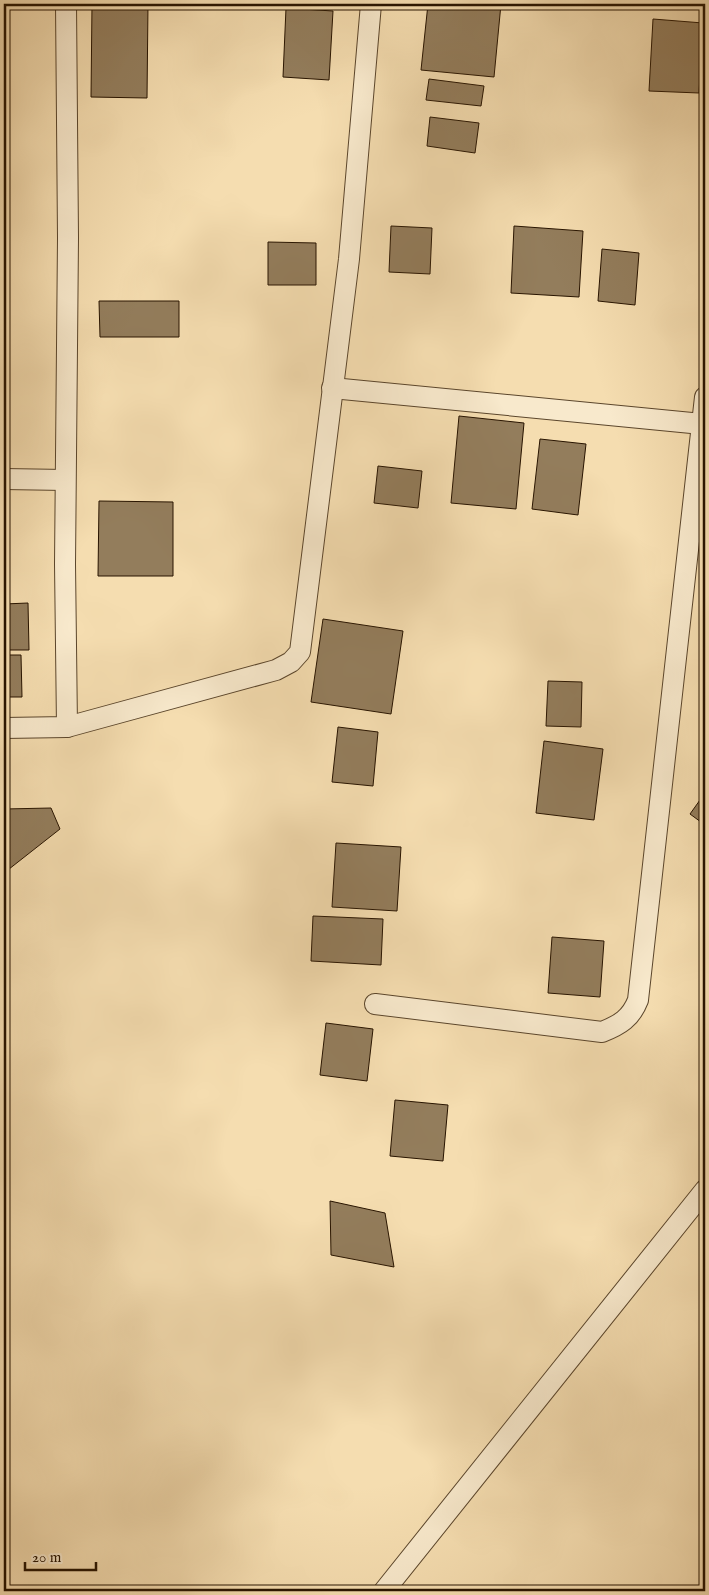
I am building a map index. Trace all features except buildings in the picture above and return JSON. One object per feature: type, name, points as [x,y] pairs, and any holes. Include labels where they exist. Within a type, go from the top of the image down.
[{"type":"street","points":[[66,4],[68,238],[65,480],[67,727]]},
{"type":"street","points":[[4,728],[67,727],[276,670],[291,662],[300,652],[349,259],[371,4]]},
{"type":"street","points":[[332,388],[702,424]]},
{"type":"street","points":[[374,1004],[602,1032],[620,1025],[633,1012],[638,1000],[705,397]]},
{"type":"street","points":[[4,478],[65,480]]},
{"type":"street","points":[[384,1591],[705,1190]]}]
